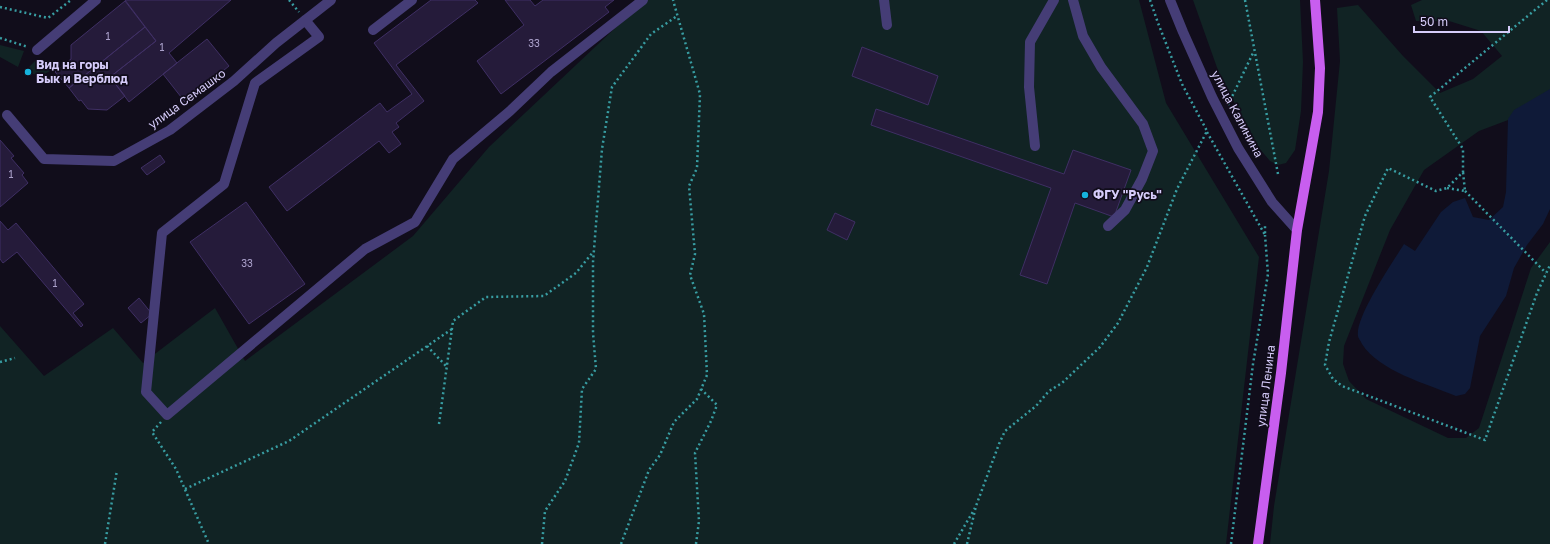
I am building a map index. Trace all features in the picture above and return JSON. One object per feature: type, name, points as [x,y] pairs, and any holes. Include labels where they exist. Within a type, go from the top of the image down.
[{"type":"main road","name":"улица Ленина","points":[[1258,544],[1281,373],[1297,230],[1318,112],[1320,68],[1315,0]]},
{"type":"street","points":[[37,50],[96,0]]},
{"type":"street","name":"улица Семашко","points":[[7,115],[44,159],[114,161],[170,130],[234,81],[276,43],[331,0]]},
{"type":"street","points":[[373,30],[412,0]]},
{"type":"street","points":[[305,20],[320,37],[255,83],[224,184],[162,233],[146,392],[168,415],[365,249],[415,222],[453,159],[551,72],[643,0]]},
{"type":"street","points":[[884,0],[887,25]]},
{"type":"street","points":[[1035,146],[1029,87],[1030,42],[1054,0]]},
{"type":"street","points":[[1073,0],[1083,36],[1101,67],[1143,124],[1153,151],[1142,179],[1125,210],[1108,226]]},
{"type":"street","name":"улица Калинина","points":[[1170,0],[1212,98],[1238,148],[1272,202],[1297,230]]},
{"type":"path","points":[[0,7],[48,18],[71,0]]},
{"type":"path","points":[[289,0],[305,20]]},
{"type":"path","points":[[621,544],[649,470],[660,455],[674,422],[696,399],[707,375],[704,314],[690,275],[695,254],[689,186],[697,168],[700,94],[673,0]]},
{"type":"path","points":[[1150,0],[1182,84],[1265,236]]},
{"type":"path","points":[[1244,0],[1278,174]]},
{"type":"path","points":[[1465,191],[1463,149],[1430,97],[1547,0]]},
{"type":"path","points":[[542,544],[545,511],[565,481],[579,443],[582,389],[596,369],[593,333],[594,251],[602,149],[612,87],[651,34],[677,16]]},
{"type":"path","points":[[0,38],[37,50]]},
{"type":"path","points":[[1228,105],[1254,50]]},
{"type":"path","points":[[968,544],[976,506],[1005,431],[1036,406],[1049,391],[1062,383],[1100,347],[1118,323],[1147,267],[1177,189],[1207,131]]},
{"type":"path","points":[[1546,273],[1465,191],[1447,188],[1436,191],[1388,168],[1365,216],[1329,342],[1325,365],[1333,379],[1342,386],[1484,440],[1510,373],[1537,293],[1550,265]]},
{"type":"path","points":[[1447,188],[1463,172]]},
{"type":"path","points":[[1230,544],[1254,357],[1268,274],[1265,225]]},
{"type":"path","points":[[439,424],[453,321],[486,297],[544,296],[576,273],[594,251]]},
{"type":"path","points":[[185,489],[289,441],[452,329]]},
{"type":"path","points":[[427,346],[447,367]]},
{"type":"path","points":[[0,362],[15,358]]},
{"type":"path","points":[[696,544],[699,521],[695,454],[717,405],[701,389]]},
{"type":"path","points":[[168,415],[152,432],[176,468],[209,544]]},
{"type":"path","points":[[105,544],[117,470]]},
{"type":"path","points":[[954,544],[976,506]]},
{"type":"shaded area","points":[[645,0],[1139,0],[1166,103],[1259,257],[1226,544],[0,544],[0,326],[44,376],[113,328],[143,363],[215,308],[245,361],[413,236],[489,147]]},
{"type":"shaded area","points":[[1193,0],[1300,0],[1303,62],[1301,111],[1295,150],[1286,163],[1278,165],[1270,161],[1259,148],[1220,76]]},
{"type":"shaded area","points":[[1422,0],[1550,0],[1550,104],[1479,131],[1424,170],[1390,230],[1344,346],[1343,364],[1349,381],[1366,399],[1448,438],[1466,438],[1479,428],[1531,268],[1550,242],[1550,544],[1270,544],[1274,506],[1329,171],[1340,61],[1337,8],[1358,5],[1403,56],[1440,93],[1473,79],[1502,56],[1481,31],[1449,21],[1416,21],[1411,5]]},
{"type":"shaded area","points":[[0,45],[24,51],[18,67],[0,57]]},
{"type":"shaded area","points":[[36,60],[50,71],[38,75],[25,71]]},
{"type":"water","points":[[1550,89],[1550,209],[1543,224],[1527,245],[1514,268],[1506,296],[1480,336],[1470,388],[1465,394],[1456,396],[1404,376],[1380,362],[1362,344],[1358,337],[1362,316],[1368,303],[1404,244],[1415,251],[1441,212],[1453,202],[1465,198],[1473,217],[1489,220],[1503,207],[1506,192],[1508,119],[1514,110]]},
{"type":"building","points":[[125,0],[231,0],[169,53],[177,63],[129,102],[110,77],[156,41]]},
{"type":"building","points":[[431,0],[475,0],[478,3],[396,65],[424,101],[396,123],[399,127],[392,132],[401,144],[389,153],[379,141],[287,211],[269,187],[380,103],[387,112],[412,94],[374,43]]},
{"type":"building","points":[[505,0],[530,0],[535,6],[543,0],[614,0],[605,7],[609,12],[501,94],[477,61],[524,25]]},
{"type":"building","points":[[125,1],[145,27],[69,88],[55,72],[71,59],[71,45]]},
{"type":"building","points":[[145,27],[156,41],[110,77],[125,96],[107,110],[88,109],[81,100],[79,101],[69,88]]},
{"type":"building","points":[[207,39],[229,66],[185,102],[163,74]]},
{"type":"building","points":[[862,47],[938,76],[928,105],[852,76]]},
{"type":"building","name":"ФГУ \"Русь\"","points":[[876,109],[1064,174],[1073,150],[1131,170],[1114,217],[1075,203],[1047,284],[1020,275],[1051,188],[871,125]]},
{"type":"building","points":[[0,140],[14,156],[11,158],[24,173],[22,175],[28,183],[0,207]]},
{"type":"building","points":[[160,155],[165,162],[147,175],[141,168]]},
{"type":"building","points":[[246,202],[305,284],[249,324],[190,242]]},
{"type":"building","points":[[835,213],[855,222],[847,240],[827,230]]},
{"type":"building","points":[[0,221],[8,230],[16,223],[84,304],[73,313],[83,325],[81,327],[17,252],[3,263],[0,259]]},
{"type":"building","points":[[139,298],[152,314],[141,323],[128,308]]},
{"type":"place","name":"Вид на горы Бык и Верблюд","points":[[28,72]]},
{"type":"place","name":"ФГУ \"Русь\"","points":[[1085,195]]}]
